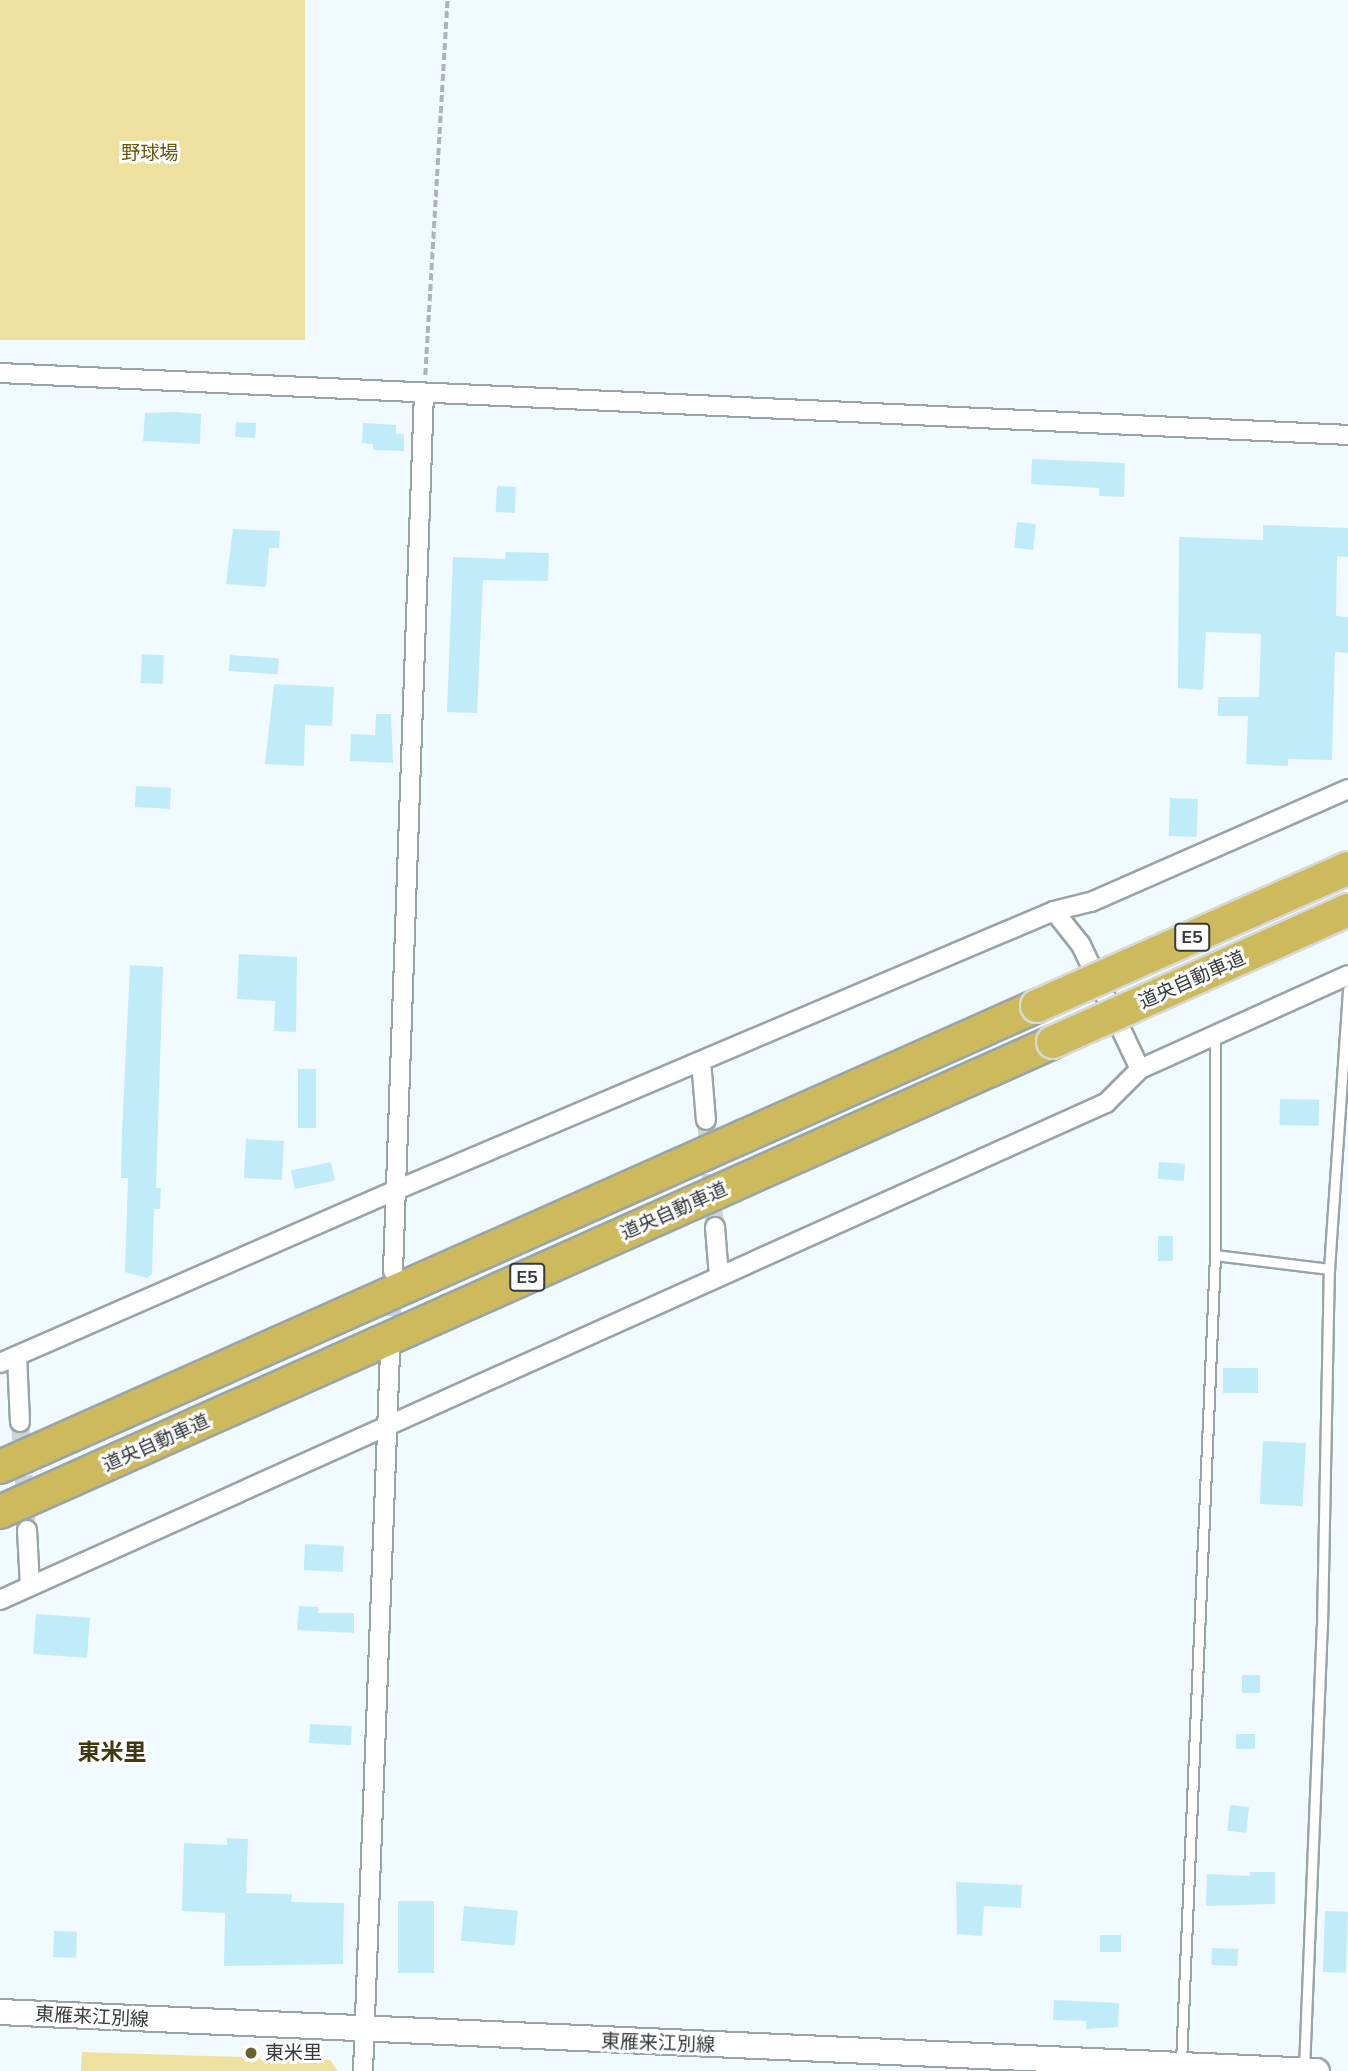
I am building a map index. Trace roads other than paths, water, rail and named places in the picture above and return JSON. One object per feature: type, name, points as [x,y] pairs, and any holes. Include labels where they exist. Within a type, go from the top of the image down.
[{"type":"highway","name":"道央自動車道","points":[[0,1467],[1348,868]]},
{"type":"highway","name":"道央自動車道","points":[[0,1512],[1348,910]]},
{"type":"main road","name":"東雁来江別線","points":[[0,2012],[365,2031],[1317,2071]]},
{"type":"street","points":[[0,373],[1348,435]]},
{"type":"street","points":[[393,1271],[424,393]]},
{"type":"street","points":[[20,1422],[8,1359],[394,1191],[1054,911],[1091,902],[1348,789]]},
{"type":"street","points":[[1054,911],[1081,945],[1140,1069]]},
{"type":"street","points":[[0,1600],[1106,1103],[1140,1069],[1348,975]]},
{"type":"street","points":[[701,1061],[706,1120]]},
{"type":"street","points":[[715,1227],[719,1277]]},
{"type":"street","points":[[363,2071],[390,1353]]},
{"type":"street","points":[[27,1530],[30,1586]]},
{"type":"lane","points":[[1304,2070],[1322,1626],[1329,1269],[1348,990]]},
{"type":"lane","points":[[1181,2065],[1215,1255],[1215,1035]]},
{"type":"lane","points":[[1215,1255],[1329,1269]]},
{"type":"tunnel","points":[[706,1120],[715,1227]]},
{"type":"tunnel","points":[[391,1343],[393,1287]]},
{"type":"tunnel","points":[[20,1422],[27,1530]]},
{"type":"place","name":"東米里","points":[[251,2053]]},
{"type":"district","name":"東米里","points":[[112,1752]]},
{"type":"park label","name":"野球場","points":[[150,153]]}]
